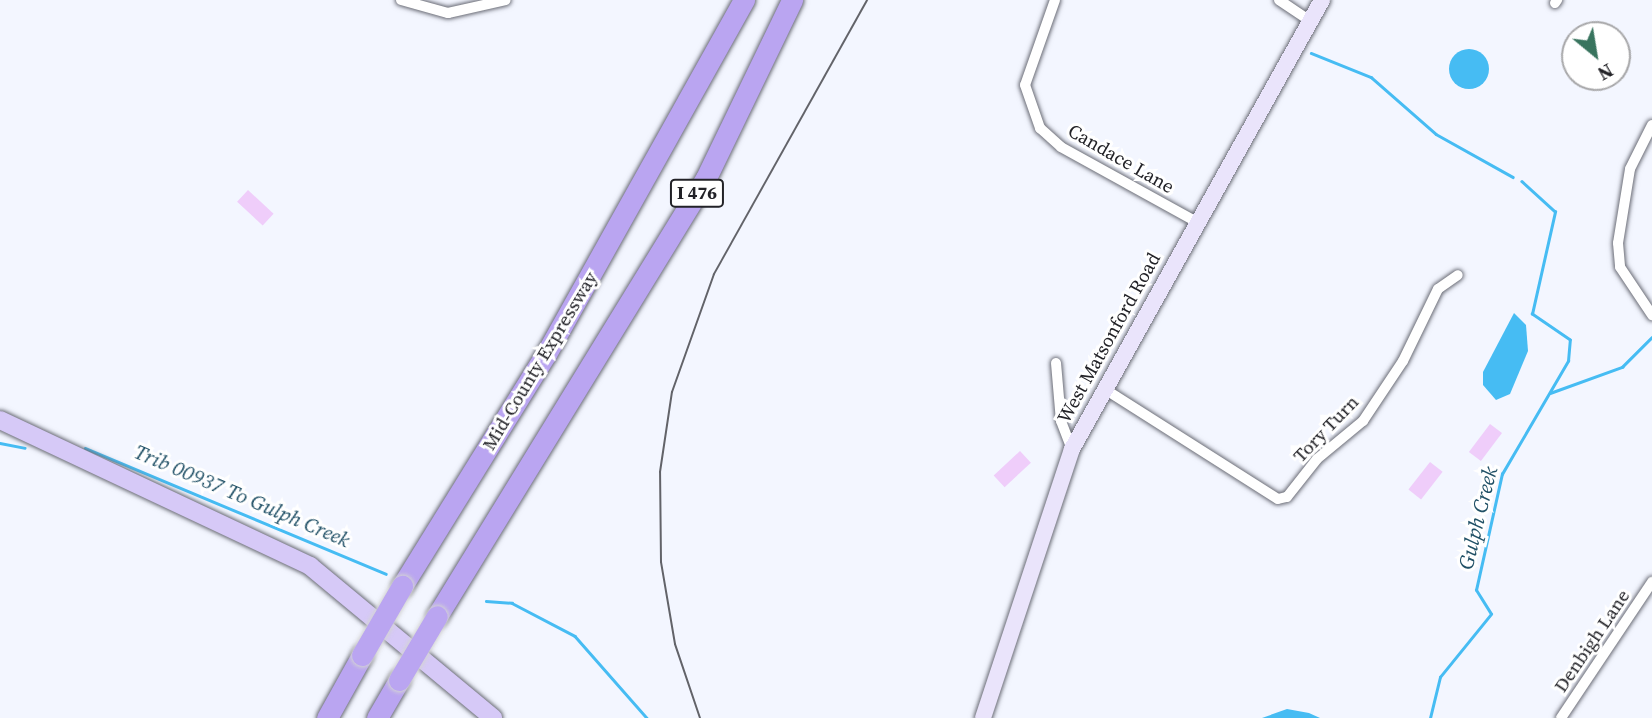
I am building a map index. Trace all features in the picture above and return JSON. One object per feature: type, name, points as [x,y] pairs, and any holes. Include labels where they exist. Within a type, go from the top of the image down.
[{"type":"highway","name":"Mid-County Expressway","points":[[327,718],[402,586],[546,354],[744,0]]},
{"type":"highway","name":"I 476","points":[[377,718],[706,178],[792,0]]},
{"type":"main road","name":"West Matsonford Road","points":[[983,718],[1072,449],[1322,0]]},
{"type":"main road","points":[[0,420],[310,566],[493,718]]},
{"type":"street","points":[[401,0],[448,13],[506,0]]},
{"type":"street","name":"Candace Lane","points":[[1055,0],[1025,85],[1040,128],[1061,147],[1197,222]]},
{"type":"street","points":[[1279,0],[1310,21]]},
{"type":"street","points":[[1652,125],[1630,169],[1618,243],[1630,287],[1652,315]]},
{"type":"street","name":"Tory Turn","points":[[1104,388],[1278,499],[1287,497],[1317,458],[1363,421],[1403,362],[1438,289],[1458,275]]},
{"type":"street","points":[[1056,363],[1060,421],[1072,449]]},
{"type":"street","name":"Denbigh Lane","points":[[1562,718],[1652,582]]},
{"type":"shaded area","points":[[248,190],[274,214],[263,226],[237,202]]},
{"type":"shaded area","points":[[1490,424],[1502,433],[1481,461],[1469,452]]},
{"type":"shaded area","points":[[1020,451],[1031,463],[1005,487],[994,476]]},
{"type":"shaded area","points":[[1430,462],[1443,472],[1421,499],[1408,490]]},
{"type":"water","points":[[1469,49],[1477,50],[1483,55],[1488,61],[1488,77],[1483,83],[1477,88],[1469,89],[1461,88],[1455,83],[1450,77],[1449,69],[1450,61],[1455,55],[1461,50]]},
{"type":"water","points":[[1514,313],[1526,325],[1528,351],[1510,394],[1496,400],[1483,385],[1483,372]]},
{"type":"water","points":[[1287,709],[1309,713],[1320,718],[1262,718]]},
{"type":"waterway","points":[[1311,53],[1371,77],[1436,134],[1513,177]]},
{"type":"waterway","name":"Gulph Creek","points":[[1430,718],[1440,677],[1491,614],[1476,590],[1502,474],[1568,361],[1570,340],[1532,314],[1555,212],[1522,182]]},
{"type":"waterway","name":"Gulph Creek","points":[[1550,393],[1622,367],[1652,337]]},
{"type":"waterway","name":"Trib 00937 To Gulph Creek","points":[[0,443],[25,448]]},
{"type":"waterway","name":"Trib 00937 To Gulph Creek","points":[[85,448],[386,574]]},
{"type":"waterway","name":"Trib 00937 To Gulph Creek","points":[[486,601],[512,603],[575,636],[647,718]]},
{"type":"tram line","points":[[700,718],[675,644],[661,562],[660,472],[672,392],[714,274],[867,0]]}]
